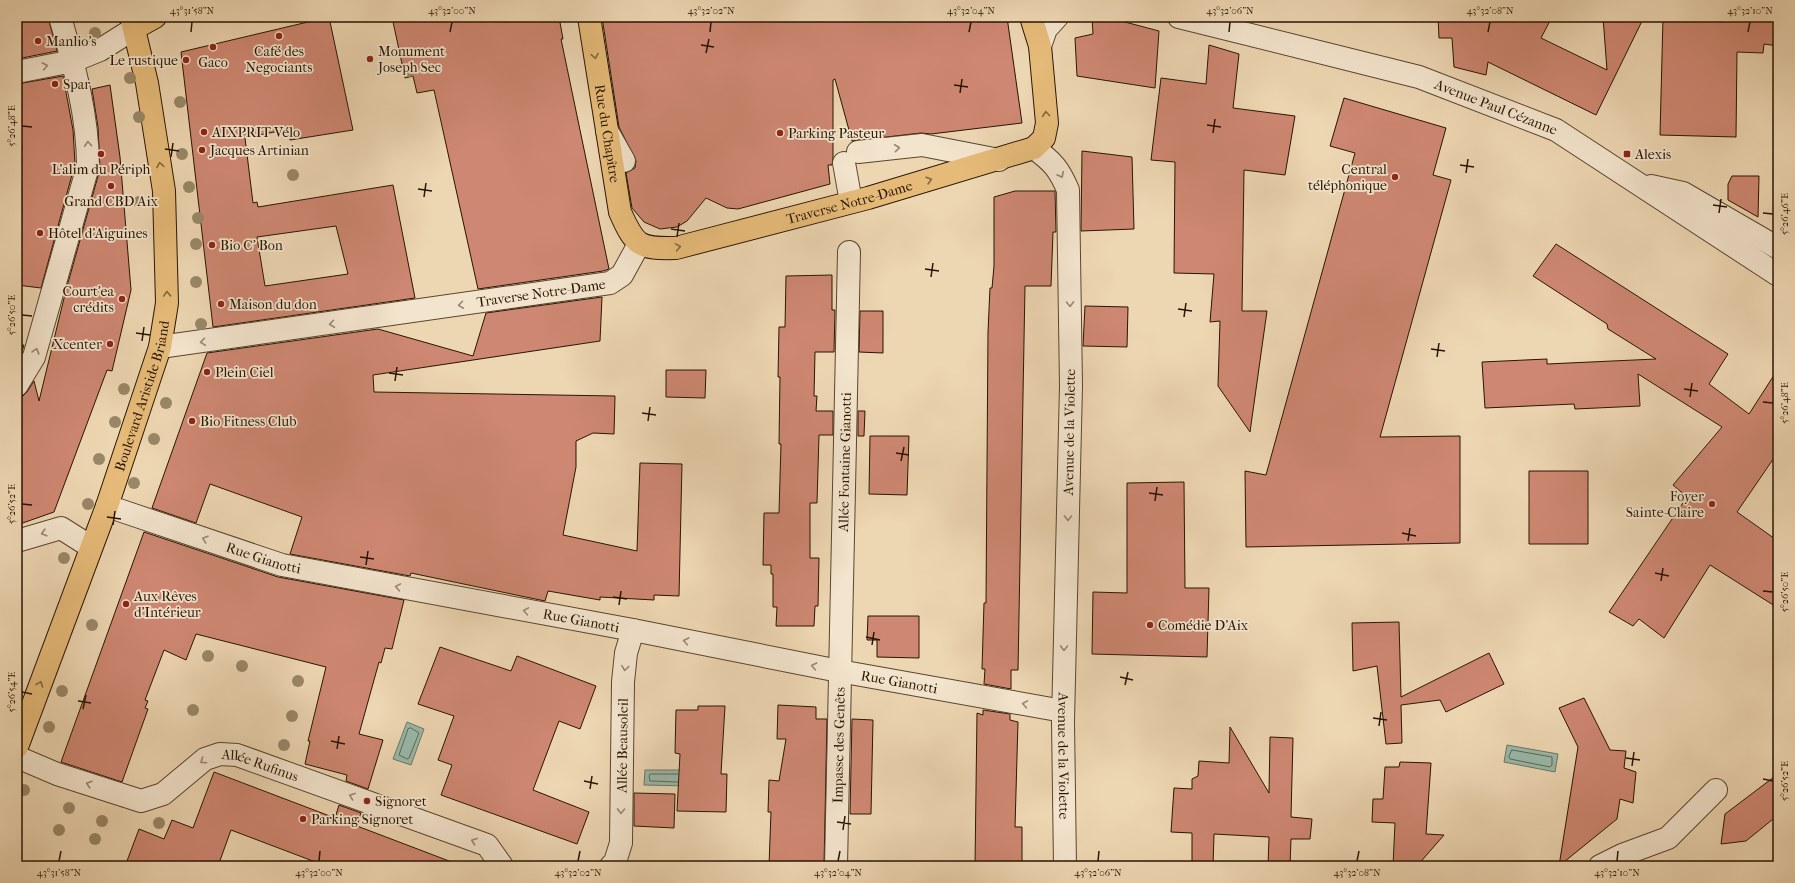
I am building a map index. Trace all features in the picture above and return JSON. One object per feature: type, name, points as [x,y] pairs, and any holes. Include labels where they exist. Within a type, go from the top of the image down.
[{"type":"main road","points":[[133,22],[155,17]]},
{"type":"main road","name":"Rue du Chapître","points":[[589,17],[620,212],[629,233],[639,244]]},
{"type":"main road","points":[[1031,17],[1040,46],[1047,123],[1044,138],[1034,148]]},
{"type":"main road","name":"Boulevard Aristide Briand","points":[[17,747],[107,506],[160,348],[167,303],[164,191],[147,83],[133,22]]},
{"type":"main road","name":"Traverse Notre-Dame","points":[[639,244],[654,248],[676,248],[851,202],[999,160],[1034,148]]},
{"type":"street","points":[[17,385],[34,357],[88,166],[88,142],[73,61],[60,17]]},
{"type":"street","points":[[1040,46],[1046,29],[1057,17]]},
{"type":"street","name":"Avenue Paul Cézanne","points":[[1179,17],[1419,77],[1556,130],[1778,275]]},
{"type":"street","points":[[17,72],[73,61],[100,50],[133,22]]},
{"type":"street","points":[[607,130],[624,161]]},
{"type":"street","points":[[851,202],[851,158],[922,145],[999,160]]},
{"type":"street","name":"Avenue de la Violette","points":[[1034,148],[1051,160],[1059,170],[1068,190],[1071,386],[1063,711],[1065,866]]},
{"type":"street","points":[[1638,183],[1683,193],[1778,248]]},
{"type":"street","name":"Traverse Notre-Dame","points":[[160,348],[610,283],[622,275],[639,244]]},
{"type":"street","name":"Allée Fontaine Gianotti","points":[[839,671],[849,252]]},
{"type":"street","name":"Rue Gianotti","points":[[107,506],[282,565],[633,630],[839,671],[1063,711]]},
{"type":"street","points":[[17,541],[61,528],[91,547]]},
{"type":"street","name":"Allée Beausoleil","points":[[614,865],[621,843],[623,682],[626,653],[633,630]]},
{"type":"street","name":"Impasse des Genêts","points":[[836,866],[839,671]]},
{"type":"street","name":"Allée Rufinus","points":[[17,756],[57,774],[141,801],[163,794],[205,759],[220,754],[237,755],[487,845],[502,866]]},
{"type":"street","points":[[1600,866],[1622,855],[1668,838],[1716,790]]},
{"type":"water","points":[[407,722],[424,729],[411,765],[393,759]]},
{"type":"water","points":[[1507,745],[1558,754],[1555,772],[1504,762]]},
{"type":"water","points":[[645,770],[689,770],[689,786],[644,785]]},
{"type":"building","points":[[17,17],[48,17],[57,51],[17,59]]},
{"type":"building","points":[[329,17],[353,130],[290,140],[289,133],[285,134],[284,130],[245,138],[253,203],[257,202],[258,207],[393,185],[415,298],[213,327],[181,52]],"holes":[[[336,226],[348,274],[265,286],[257,237]]]},
{"type":"building","points":[[392,17],[559,17],[563,39],[561,39],[609,269],[478,289],[434,90],[417,93],[413,76],[405,78]]},
{"type":"building","name":"Parking Pasteur","points":[[602,17],[1007,17],[1022,123],[931,134],[921,133],[852,141],[835,79],[833,80],[833,158],[832,165],[828,165],[830,184],[738,209],[727,208],[706,198],[687,221],[677,227],[660,229],[644,222],[632,208],[626,173],[635,168],[636,161],[619,127]]},
{"type":"building","points":[[1092,17],[1106,17],[1159,31],[1155,88],[1077,76],[1075,38],[1093,34]]},
{"type":"building","points":[[1438,17],[1552,17],[1541,38],[1607,70],[1603,17],[1644,17],[1596,115],[1488,62],[1486,75],[1454,67],[1452,38],[1439,38]]},
{"type":"building","points":[[1663,17],[1774,17],[1773,22],[1778,23],[1778,46],[1764,44],[1763,53],[1737,52],[1736,137],[1660,135]]},
{"type":"building","points":[[1209,45],[1239,54],[1233,108],[1295,116],[1285,175],[1244,170],[1242,311],[1267,311],[1250,432],[1218,386],[1220,321],[1210,322],[1214,274],[1174,273],[1175,162],[1151,160],[1161,78],[1206,84]]},
{"type":"building","points":[[63,76],[73,130],[75,164],[41,288],[17,285],[17,84]]},
{"type":"building","points":[[110,85],[120,157],[131,290],[112,371],[107,370],[54,512],[17,525],[17,397],[23,396],[34,381],[39,401],[66,290],[100,169],[98,127],[92,89]]},
{"type":"building","points":[[1344,98],[1446,128],[1433,175],[1451,180],[1380,437],[1460,436],[1460,543],[1246,547],[1245,471],[1266,475],[1355,153],[1330,146]]},
{"type":"building","points":[[1082,151],[1132,157],[1134,229],[1081,231]]},
{"type":"building","points":[[1732,176],[1759,176],[1758,217],[1728,200],[1728,184]]},
{"type":"building","points":[[1015,191],[1055,191],[1056,232],[1053,232],[1051,286],[1025,286],[1018,670],[1011,670],[1011,689],[984,684],[985,669],[982,669],[984,603],[986,603],[988,332],[990,288],[992,288],[994,266],[994,197]]},
{"type":"building","points":[[1556,244],[1728,354],[1709,384],[1749,414],[1778,369],[1778,452],[1737,512],[1778,541],[1778,608],[1710,565],[1664,638],[1639,619],[1633,626],[1609,612],[1687,497],[1673,485],[1722,427],[1638,374],[1640,406],[1575,409],[1574,404],[1485,408],[1482,362],[1547,359],[1547,364],[1656,359],[1608,329],[1607,324],[1533,276]]},
{"type":"building","points":[[832,275],[832,310],[835,310],[834,352],[815,352],[814,396],[817,396],[816,411],[833,411],[833,435],[819,435],[817,503],[810,503],[810,558],[819,558],[818,606],[815,606],[814,626],[776,626],[777,607],[773,607],[773,574],[771,574],[771,565],[763,565],[764,513],[779,513],[781,444],[779,444],[779,327],[785,327],[786,276]]},
{"type":"building","points":[[602,297],[600,341],[373,375],[374,392],[615,396],[614,434],[593,433],[576,441],[576,467],[563,535],[637,551],[640,463],[682,464],[679,596],[654,595],[654,600],[600,597],[600,600],[548,591],[545,601],[411,573],[410,576],[290,554],[302,517],[210,484],[196,523],[152,508],[207,353],[378,329],[473,356],[486,313]]},
{"type":"building","points":[[1085,306],[1128,307],[1127,347],[1083,346]]},
{"type":"building","points":[[860,311],[883,311],[883,353],[859,352]]},
{"type":"building","points":[[24,345],[22,352],[17,361],[17,346]]},
{"type":"building","points":[[666,370],[706,370],[705,398],[666,397]]},
{"type":"building","points":[[858,411],[865,411],[864,436],[858,436]]},
{"type":"building","points":[[870,436],[909,436],[907,495],[869,494]]},
{"type":"building","points":[[1529,471],[1588,471],[1588,544],[1529,544]]},
{"type":"building","points":[[1184,482],[1185,588],[1209,588],[1207,657],[1092,654],[1093,592],[1127,593],[1127,483]]},
{"type":"building","points":[[144,532],[278,577],[404,600],[392,649],[385,648],[381,663],[379,662],[359,734],[383,740],[368,789],[346,781],[347,775],[305,764],[310,741],[308,741],[326,667],[196,634],[186,660],[164,650],[145,700],[148,701],[145,708],[148,709],[122,782],[61,762]]},
{"type":"building","points":[[868,616],[919,616],[919,658],[877,657],[877,640],[867,640]]},
{"type":"building","points":[[1399,622],[1401,697],[1489,653],[1504,684],[1446,712],[1440,700],[1401,705],[1402,743],[1386,744],[1377,666],[1353,671],[1352,623]]},
{"type":"building","points":[[440,647],[511,671],[517,656],[596,686],[580,729],[559,721],[533,790],[589,812],[577,844],[441,795],[452,765],[438,760],[454,716],[418,704]]},
{"type":"building","points":[[1584,698],[1610,750],[1626,751],[1624,768],[1636,772],[1633,803],[1620,799],[1617,819],[1559,866],[1578,747],[1559,708]]},
{"type":"building","points":[[778,705],[816,707],[816,719],[827,719],[824,866],[769,866],[771,812],[768,812],[769,780],[779,781],[786,739],[777,739]]},
{"type":"building","points":[[698,706],[725,706],[721,774],[727,774],[726,812],[677,811],[680,754],[675,753],[676,710],[698,710]]},
{"type":"building","points":[[983,710],[1010,714],[1010,720],[1018,722],[1015,827],[1022,827],[1022,866],[975,866],[977,713],[983,715]]},
{"type":"building","points":[[852,719],[873,720],[871,814],[850,814]]},
{"type":"building","points":[[1230,727],[1269,793],[1270,737],[1293,738],[1291,817],[1312,819],[1310,839],[1291,839],[1290,866],[1268,866],[1269,837],[1214,834],[1213,866],[1192,866],[1192,833],[1171,832],[1174,788],[1192,789],[1192,779],[1198,776],[1199,761],[1229,763]]},
{"type":"building","points":[[1400,762],[1431,763],[1426,834],[1444,835],[1417,866],[1393,866],[1395,823],[1372,822],[1373,799],[1383,799],[1385,767],[1399,767]]},
{"type":"building","points":[[214,772],[335,818],[339,805],[361,813],[357,826],[457,864],[457,866],[326,866],[231,830],[218,866],[141,866],[127,861],[139,829],[164,839],[172,820],[193,828]]},
{"type":"building","points":[[1778,774],[1778,815],[1746,841],[1721,844],[1725,814]]},
{"type":"building","points":[[634,793],[675,794],[674,828],[634,826]]},
{"type":"place","name":"Café des Negociants","points":[[279,36]]},
{"type":"place","name":"Manlio's","points":[[38,41]]},
{"type":"place","name":"Gaco","points":[[213,47]]},
{"type":"place","name":"Monument Joseph Sec","points":[[370,59]]},
{"type":"place","name":"Le rustique","points":[[186,60]]},
{"type":"place","name":"Spar","points":[[55,84]]},
{"type":"place","name":"AIXPRIT Vélo","points":[[204,132]]},
{"type":"place","name":"Parking Pasteur","points":[[780,133]]},
{"type":"place","name":"Jacques Artinian","points":[[202,150]]},
{"type":"place","name":"L'alim du Périph","points":[[101,154]]},
{"type":"place","name":"Alexis","points":[[1627,154]]},
{"type":"place","name":"Central téléphonique","points":[[1395,177]]},
{"type":"place","name":"Grand CBD Aix","points":[[111,186]]},
{"type":"place","name":"Hôtel d'Aiguines","points":[[40,233]]},
{"type":"place","name":"Bio C' Bon","points":[[212,245]]},
{"type":"place","name":"Court’ea crédits","points":[[122,299]]},
{"type":"place","name":"Maison du don","points":[[221,304]]},
{"type":"place","name":"Xcenter","points":[[110,344]]},
{"type":"place","name":"Plein Ciel","points":[[207,372]]},
{"type":"place","name":"Bio Fitness Club","points":[[192,421]]},
{"type":"place","name":"Foyer Sainte-Claire","points":[[1712,504]]},
{"type":"place","name":"Aux Rêves d'Intérieur","points":[[126,604]]},
{"type":"place","name":"Comédie D'Aix","points":[[1150,625]]},
{"type":"place","name":"Signoret","points":[[367,801]]},
{"type":"place","name":"Parking Signoret","points":[[303,819]]}]
